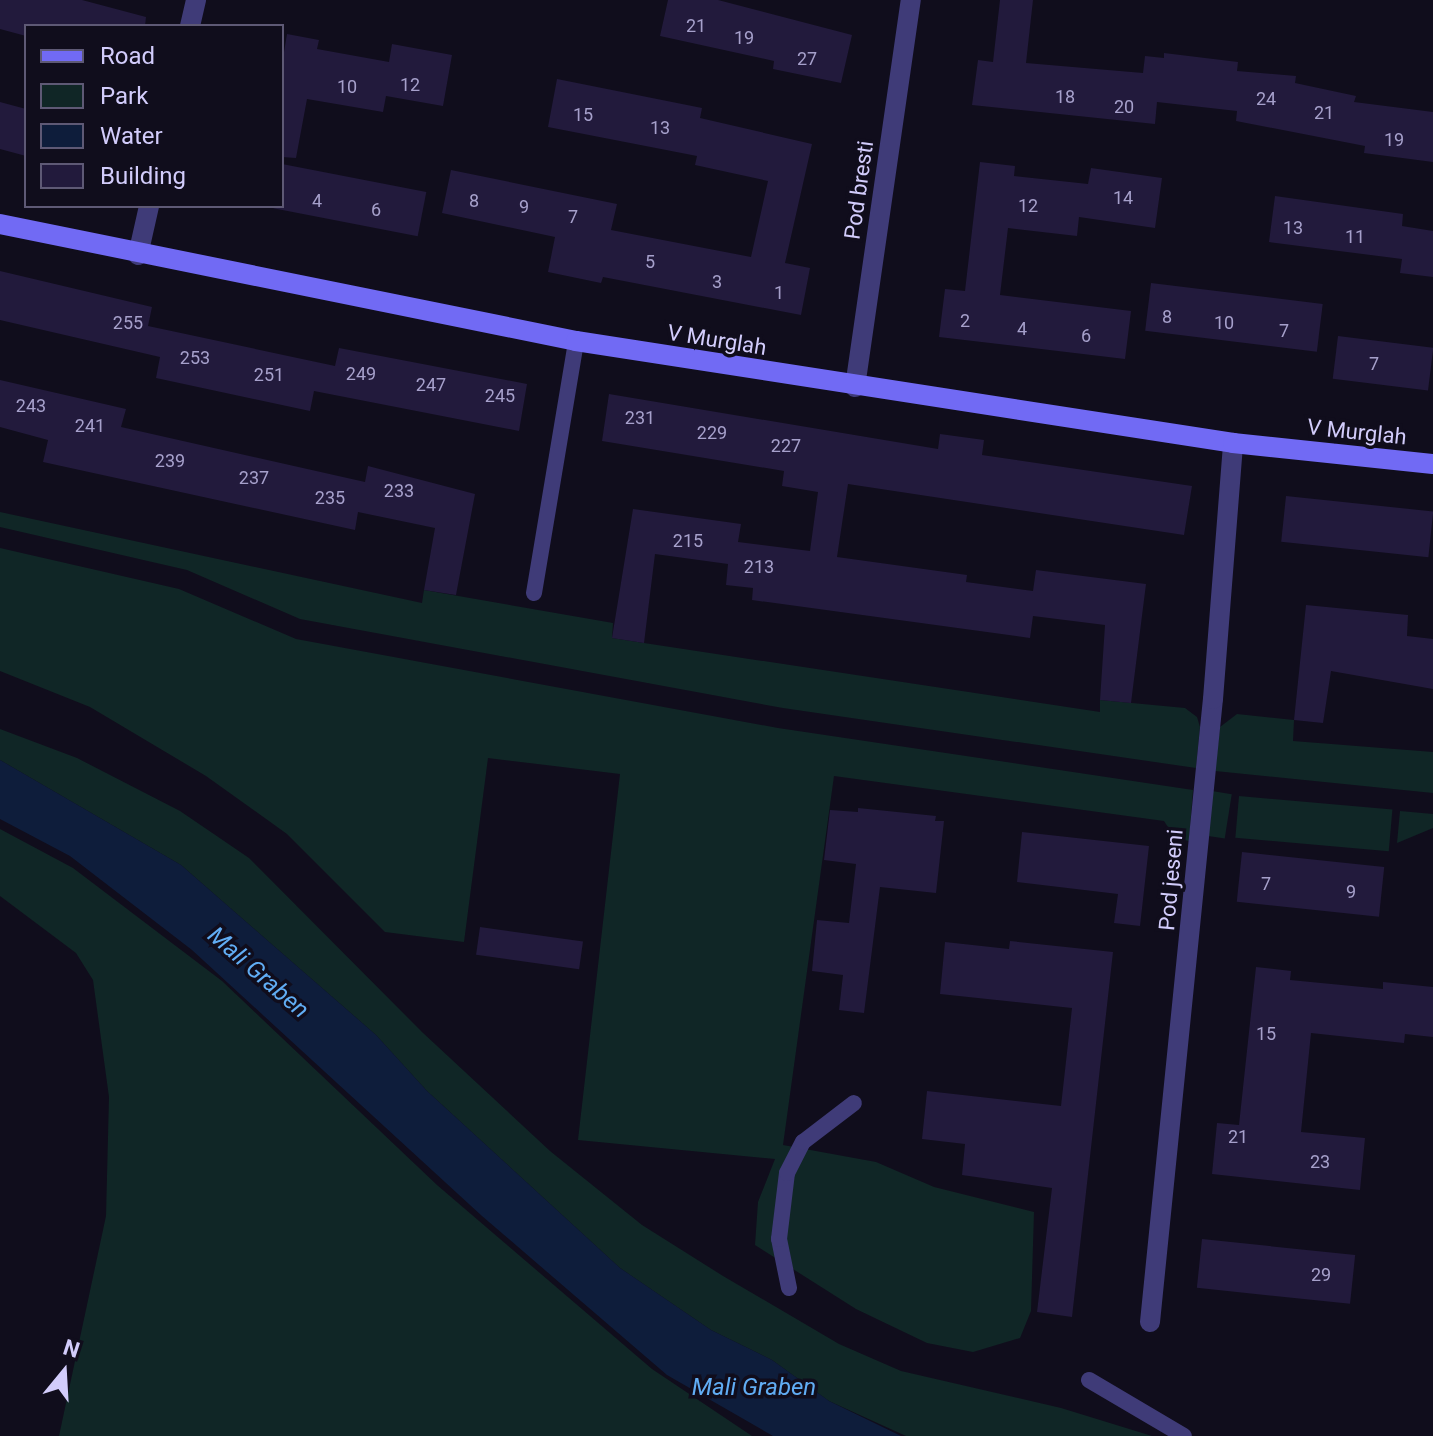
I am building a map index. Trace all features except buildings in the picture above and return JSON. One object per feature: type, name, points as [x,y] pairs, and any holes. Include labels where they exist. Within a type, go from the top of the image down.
[{"type":"street","points":[[190,24],[196,0]]},
{"type":"street","name":"Pod bresti","points":[[855,387],[911,0]]},
{"type":"street","points":[[138,255],[149,208]]},
{"type":"street","name":"V Murglah","points":[[0,224],[138,255],[576,341],[855,387],[1233,443],[1433,464]]},
{"type":"street","name":"Pod jeseni","points":[[1150,1322],[1213,699],[1233,443]]},
{"type":"lane","points":[[534,593],[576,341]]},
{"type":"lane","points":[[789,1288],[779,1239],[787,1173],[803,1142],[854,1103]]},
{"type":"lane","points":[[1089,1380],[1184,1436]]},
{"type":"green space","points":[[0,512],[422,603],[424,590],[613,623],[612,638],[1100,712],[1100,700],[1185,708],[1197,717],[1200,727],[1196,768],[783,708],[300,619],[187,570],[0,527]]},
{"type":"green space","points":[[0,548],[179,589],[296,639],[778,728],[1193,790],[1189,841],[1175,838],[1164,821],[834,776],[783,1145],[876,1162],[934,1187],[1034,1212],[1031,1311],[1020,1338],[973,1352],[927,1343],[856,1309],[755,1245],[758,1202],[775,1159],[578,1140],[620,774],[488,758],[464,942],[385,932],[287,834],[206,776],[90,707],[0,671]]},
{"type":"green space","points":[[1237,714],[1294,720],[1293,741],[1433,752],[1433,793],[1215,771],[1220,727]]},
{"type":"green space","points":[[0,729],[77,758],[180,811],[249,858],[422,1032],[550,1151],[642,1225],[723,1276],[839,1344],[901,1371],[1061,1408],[1152,1436],[906,1436],[829,1401],[772,1360],[711,1330],[620,1268],[427,1091],[376,1035],[181,865],[0,760]]},
{"type":"green space","points":[[1212,791],[1232,794],[1225,839],[1205,835]]},
{"type":"green space","points":[[1239,796],[1392,809],[1389,851],[1235,838]]},
{"type":"green space","points":[[1400,811],[1433,814],[1433,828],[1397,843]]},
{"type":"green space","points":[[0,829],[73,868],[222,981],[437,1185],[652,1369],[752,1436],[59,1436],[106,1216],[109,1097],[93,980],[76,953],[0,896]]},
{"type":"water","name":"Mali Graben","points":[[0,760],[181,865],[376,1035],[427,1091],[620,1268],[711,1330],[772,1360],[829,1401],[901,1436],[773,1436],[667,1375],[482,1216],[192,950],[70,856],[0,819]]}]
